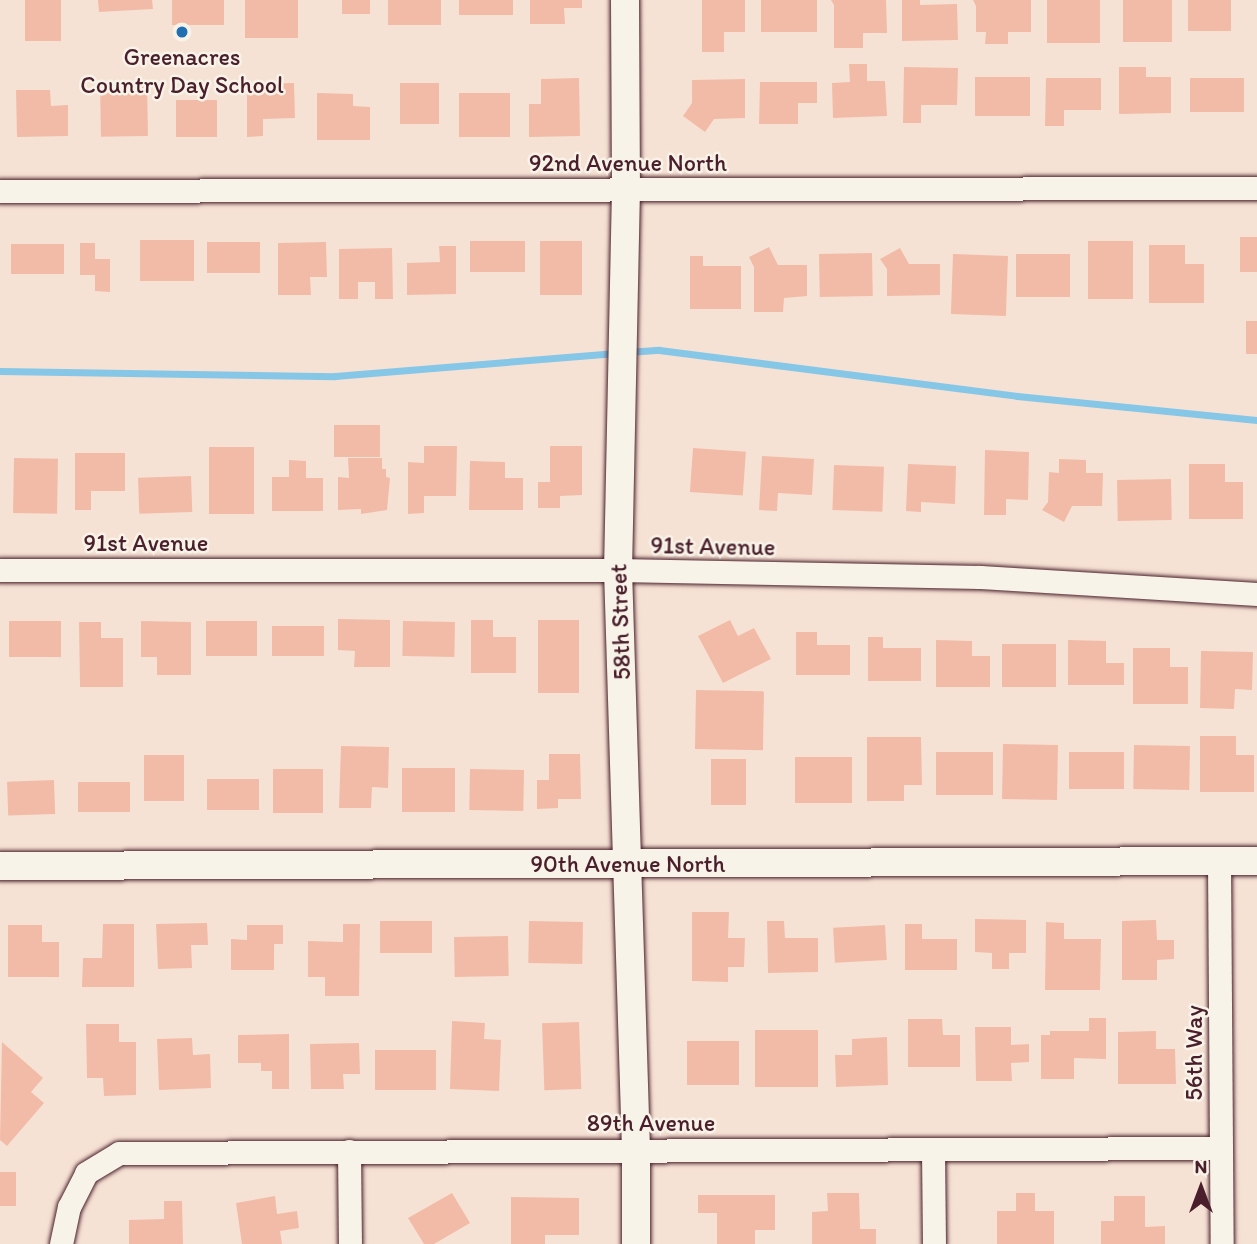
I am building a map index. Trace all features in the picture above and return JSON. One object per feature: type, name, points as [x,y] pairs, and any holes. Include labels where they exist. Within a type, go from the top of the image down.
[{"type":"street","name":"58th Street","points":[[625,0],[626,189],[618,570],[636,1149],[636,1244]]},
{"type":"street","name":"92nd Avenue North","points":[[0,191],[1257,188]]},
{"type":"street","name":"91st Avenue","points":[[0,570],[618,570],[980,577],[1257,593]]},
{"type":"street","name":"90th Avenue North","points":[[0,866],[1257,861]]},
{"type":"street","name":"56th Way","points":[[1219,862],[1223,1244]]},
{"type":"street","name":"89th Avenue","points":[[61,1244],[69,1207],[86,1173],[119,1153],[1221,1148]]},
{"type":"street","points":[[933,1150],[934,1244]]},
{"type":"street","points":[[349,1151],[349,1244]]},
{"type":"building","points":[[25,0],[61,0],[61,41],[25,41]]},
{"type":"building","points":[[98,0],[152,0],[153,9],[99,12]]},
{"type":"building","points":[[172,0],[224,0],[224,25],[172,25]]},
{"type":"building","points":[[245,0],[298,0],[298,38],[245,38]]},
{"type":"building","points":[[342,0],[370,0],[370,14],[342,14]]},
{"type":"building","points":[[388,0],[441,0],[441,25],[388,25]]},
{"type":"building","points":[[459,0],[513,0],[513,15],[459,15]]},
{"type":"building","points":[[530,0],[582,0],[582,8],[564,8],[565,24],[530,24]]},
{"type":"building","points":[[702,0],[745,0],[745,32],[724,32],[724,52],[702,52]]},
{"type":"building","points":[[761,0],[817,0],[817,32],[761,32]]},
{"type":"building","points":[[831,0],[886,0],[887,33],[863,33],[863,48],[834,48],[834,5]]},
{"type":"building","points":[[902,0],[920,0],[920,5],[957,4],[958,40],[902,41]]},
{"type":"building","points":[[973,0],[1031,0],[1031,32],[1008,32],[1008,44],[985,44],[986,32],[976,32],[976,6]]},
{"type":"building","points":[[1047,0],[1100,0],[1100,43],[1047,43]]},
{"type":"building","points":[[1123,0],[1172,0],[1172,42],[1123,42]]},
{"type":"building","points":[[1188,0],[1231,0],[1231,31],[1188,31]]},
{"type":"building","points":[[849,64],[867,64],[867,81],[885,81],[887,116],[833,118],[832,83],[850,82]]},
{"type":"building","points":[[904,67],[958,68],[957,105],[921,105],[921,123],[903,123]]},
{"type":"building","points":[[1119,67],[1146,67],[1146,77],[1171,77],[1171,113],[1119,114]]},
{"type":"building","points":[[975,77],[1030,77],[1030,116],[975,116]]},
{"type":"building","points":[[579,78],[580,136],[529,137],[529,104],[541,104],[541,79]]},
{"type":"building","points":[[1046,78],[1101,78],[1101,110],[1064,110],[1064,126],[1045,126]]},
{"type":"building","points":[[1190,78],[1244,78],[1244,112],[1190,112]]},
{"type":"building","points":[[745,79],[745,118],[714,119],[705,132],[683,116],[692,103],[692,80]]},
{"type":"building","points":[[147,82],[148,136],[101,137],[100,83]]},
{"type":"building","points":[[760,82],[817,82],[817,103],[798,103],[798,124],[759,124]]},
{"type":"building","points":[[294,83],[295,118],[263,119],[263,136],[247,137],[247,84]]},
{"type":"building","points":[[400,83],[439,83],[439,124],[400,124]]},
{"type":"building","points":[[16,90],[50,90],[51,106],[68,105],[68,136],[17,137]]},
{"type":"building","points":[[317,93],[353,94],[353,106],[370,107],[370,140],[317,140]]},
{"type":"building","points":[[459,93],[510,93],[510,137],[459,137]]},
{"type":"building","points":[[176,100],[217,100],[217,137],[176,137]]},
{"type":"building","points":[[1240,237],[1257,237],[1257,272],[1240,272]]},
{"type":"building","points":[[140,240],[194,240],[194,281],[140,281]]},
{"type":"building","points":[[470,241],[525,241],[525,272],[470,272]]},
{"type":"building","points":[[540,241],[582,241],[582,295],[540,295]]},
{"type":"building","points":[[1088,241],[1133,241],[1133,299],[1088,299]]},
{"type":"building","points":[[207,242],[260,242],[260,273],[207,273]]},
{"type":"building","points":[[326,242],[327,277],[310,277],[311,295],[278,295],[278,243]]},
{"type":"building","points":[[80,243],[95,243],[95,259],[110,259],[110,292],[95,291],[95,275],[80,275]]},
{"type":"building","points":[[11,244],[64,244],[64,274],[11,274]]},
{"type":"building","points":[[1149,245],[1185,245],[1185,264],[1204,264],[1204,303],[1149,303]]},
{"type":"building","points":[[439,246],[456,246],[456,294],[407,295],[407,263],[440,262]]},
{"type":"building","points":[[769,247],[778,265],[807,265],[807,296],[784,298],[783,312],[754,312],[754,267],[749,257]]},
{"type":"building","points":[[392,248],[393,299],[375,299],[375,282],[358,282],[358,299],[339,299],[339,249]]},
{"type":"building","points":[[900,248],[909,264],[940,264],[940,295],[887,296],[887,269],[880,259]]},
{"type":"building","points":[[872,253],[873,296],[820,297],[819,254]]},
{"type":"building","points":[[953,254],[1008,256],[1006,316],[951,314]]},
{"type":"building","points":[[1016,254],[1070,254],[1070,297],[1016,297]]},
{"type":"building","points":[[690,256],[703,256],[703,266],[741,266],[741,309],[690,309]]},
{"type":"building","points":[[1246,321],[1257,321],[1257,354],[1246,354]]},
{"type":"building","points":[[334,425],[380,425],[380,457],[334,457]]},
{"type":"building","points":[[424,446],[457,446],[456,496],[424,496],[424,513],[408,514],[408,462],[424,463]]},
{"type":"building","points":[[550,446],[582,446],[582,495],[560,496],[560,508],[538,508],[538,482],[550,482]]},
{"type":"building","points":[[209,447],[254,447],[254,514],[209,514]]},
{"type":"building","points":[[693,448],[746,452],[743,496],[690,492]]},
{"type":"building","points":[[985,450],[1029,452],[1028,500],[1006,499],[1006,515],[984,515]]},
{"type":"building","points":[[75,453],[125,453],[125,491],[91,491],[91,510],[75,510]]},
{"type":"building","points":[[762,456],[814,459],[812,495],[778,493],[777,511],[759,510]]},
{"type":"building","points":[[14,458],[58,459],[57,514],[13,513]]},
{"type":"building","points":[[348,458],[382,458],[382,469],[386,469],[386,477],[390,478],[387,510],[361,514],[361,509],[338,510],[338,477],[349,478]]},
{"type":"building","points":[[1059,459],[1086,460],[1086,473],[1103,473],[1102,506],[1072,506],[1064,522],[1042,510],[1048,502],[1049,472],[1059,473]]},
{"type":"building","points":[[289,460],[306,461],[306,478],[323,478],[323,511],[272,511],[272,477],[289,477]]},
{"type":"building","points":[[470,461],[505,462],[505,478],[523,478],[523,510],[469,510]]},
{"type":"building","points":[[908,464],[956,466],[955,504],[921,502],[921,512],[906,511]]},
{"type":"building","points":[[1189,464],[1225,464],[1225,482],[1243,482],[1243,519],[1189,519]]},
{"type":"building","points":[[834,465],[884,467],[882,512],[832,510]]},
{"type":"building","points":[[191,476],[192,512],[139,514],[138,478]]},
{"type":"building","points":[[1171,479],[1172,520],[1118,521],[1117,480]]},
{"type":"building","points":[[338,619],[390,620],[390,667],[354,667],[355,651],[338,650]]},
{"type":"building","points":[[471,620],[493,620],[493,637],[516,637],[516,673],[471,673]]},
{"type":"building","points":[[538,620],[579,620],[579,693],[538,693]]},
{"type":"building","points":[[730,620],[738,636],[754,628],[771,659],[723,683],[698,636]]},
{"type":"building","points":[[9,621],[61,621],[61,657],[9,657]]},
{"type":"building","points":[[141,621],[191,622],[191,675],[157,675],[157,657],[141,657]]},
{"type":"building","points":[[206,621],[257,621],[257,656],[206,656]]},
{"type":"building","points":[[403,621],[455,622],[454,657],[402,656]]},
{"type":"building","points":[[79,622],[101,622],[101,638],[123,638],[123,687],[80,687]]},
{"type":"building","points":[[272,626],[324,626],[324,656],[272,656]]},
{"type":"building","points":[[796,632],[817,632],[817,645],[850,645],[850,675],[796,675]]},
{"type":"building","points":[[868,637],[883,637],[883,648],[921,648],[921,681],[868,681]]},
{"type":"building","points":[[936,640],[972,641],[972,656],[990,656],[990,687],[936,687]]},
{"type":"building","points":[[1068,640],[1106,641],[1106,663],[1124,663],[1124,685],[1068,685]]},
{"type":"building","points":[[1002,644],[1056,644],[1056,687],[1002,687]]},
{"type":"building","points":[[1133,648],[1170,648],[1170,667],[1188,667],[1188,704],[1133,704]]},
{"type":"building","points":[[1201,651],[1253,652],[1252,690],[1235,689],[1234,709],[1200,708]]},
{"type":"building","points":[[696,690],[764,691],[763,750],[695,749]]},
{"type":"building","points":[[1200,736],[1236,736],[1236,755],[1254,755],[1254,792],[1200,792]]},
{"type":"building","points":[[867,737],[921,737],[922,785],[904,785],[904,801],[867,801]]},
{"type":"building","points":[[1003,744],[1058,745],[1057,800],[1002,799]]},
{"type":"building","points":[[1134,745],[1190,746],[1189,790],[1133,789]]},
{"type":"building","points":[[341,746],[389,747],[388,788],[372,787],[371,808],[339,808]]},
{"type":"building","points":[[936,752],[993,752],[993,795],[936,795]]},
{"type":"building","points":[[1069,752],[1124,752],[1124,789],[1069,789]]},
{"type":"building","points":[[549,754],[580,754],[581,799],[558,799],[558,808],[537,809],[537,780],[549,780]]},
{"type":"building","points":[[144,755],[184,755],[184,801],[144,801]]},
{"type":"building","points":[[795,757],[852,757],[852,803],[795,803]]},
{"type":"building","points":[[711,759],[746,759],[746,805],[711,805]]},
{"type":"building","points":[[402,768],[455,768],[455,812],[402,812]]},
{"type":"building","points":[[273,769],[323,769],[323,813],[273,813]]},
{"type":"building","points":[[470,769],[524,770],[523,811],[469,810]]},
{"type":"building","points":[[207,779],[259,779],[259,810],[207,810]]},
{"type":"building","points":[[54,780],[55,814],[8,816],[7,782]]},
{"type":"building","points":[[78,782],[130,782],[130,812],[78,812]]},
{"type":"building","points":[[692,912],[729,912],[728,938],[745,938],[744,967],[728,967],[728,982],[692,981]]},
{"type":"building","points":[[975,919],[1026,920],[1026,953],[1009,953],[1009,969],[992,969],[992,953],[975,952]]},
{"type":"building","points":[[1156,920],[1157,940],[1174,940],[1174,959],[1157,960],[1157,980],[1122,980],[1122,921]]},
{"type":"building","points":[[380,921],[432,921],[432,953],[380,953]]},
{"type":"building","points":[[529,921],[583,922],[582,964],[528,963]]},
{"type":"building","points":[[767,921],[784,921],[785,938],[818,938],[818,972],[768,973]]},
{"type":"building","points":[[1046,922],[1064,923],[1064,939],[1101,939],[1100,990],[1045,990]]},
{"type":"building","points":[[207,923],[208,945],[191,945],[192,968],[158,969],[156,924]]},
{"type":"building","points":[[103,924],[134,924],[134,987],[82,987],[83,958],[102,958]]},
{"type":"building","points":[[343,924],[360,924],[359,996],[325,996],[325,977],[308,977],[308,941],[343,942]]},
{"type":"building","points":[[905,924],[922,924],[922,939],[957,939],[957,970],[905,970]]},
{"type":"building","points":[[8,925],[42,925],[42,942],[59,942],[59,977],[8,977]]},
{"type":"building","points":[[247,925],[283,925],[283,944],[274,944],[274,970],[231,970],[231,939],[247,940]]},
{"type":"building","points":[[885,925],[887,960],[835,963],[833,928]]},
{"type":"building","points":[[508,936],[509,976],[455,977],[454,937]]},
{"type":"building","points":[[1089,1018],[1106,1018],[1106,1059],[1074,1058],[1074,1079],[1041,1079],[1041,1035],[1050,1035],[1050,1031],[1089,1031]]},
{"type":"building","points":[[908,1019],[942,1019],[943,1035],[960,1035],[960,1067],[908,1067]]},
{"type":"building","points":[[452,1021],[485,1023],[484,1039],[501,1040],[499,1091],[450,1089]]},
{"type":"building","points":[[579,1022],[581,1089],[544,1090],[542,1023]]},
{"type":"building","points":[[86,1024],[119,1024],[119,1042],[136,1042],[136,1095],[104,1096],[103,1078],[87,1078]]},
{"type":"building","points":[[975,1027],[1011,1027],[1011,1045],[1029,1044],[1029,1062],[1011,1063],[1012,1081],[976,1081]]},
{"type":"building","points":[[755,1030],[818,1030],[818,1087],[755,1087]]},
{"type":"building","points":[[1156,1031],[1156,1049],[1175,1049],[1176,1084],[1118,1084],[1118,1032]]},
{"type":"building","points":[[289,1034],[289,1089],[272,1089],[272,1071],[261,1071],[261,1063],[238,1063],[238,1035]]},
{"type":"building","points":[[887,1037],[888,1085],[836,1087],[835,1055],[852,1055],[852,1039]]},
{"type":"building","points":[[192,1038],[193,1055],[210,1054],[211,1088],[159,1090],[157,1039]]},
{"type":"building","points":[[687,1041],[739,1041],[739,1085],[687,1085]]},
{"type":"building","points":[[2,1042],[43,1078],[31,1092],[44,1103],[7,1146],[0,1140]]},
{"type":"building","points":[[359,1043],[360,1074],[343,1074],[344,1089],[311,1089],[310,1044]]},
{"type":"building","points":[[375,1050],[436,1050],[436,1090],[375,1090]]},
{"type":"building","points":[[0,1172],[16,1172],[16,1206],[0,1206]]},
{"type":"building","points":[[452,1193],[470,1223],[434,1244],[424,1244],[408,1218]]},
{"type":"building","points":[[827,1193],[859,1193],[860,1229],[876,1229],[876,1244],[812,1244],[812,1212],[828,1211]]},
{"type":"building","points":[[1016,1193],[1035,1193],[1035,1211],[1054,1211],[1054,1244],[997,1244],[997,1211],[1016,1211]]},
{"type":"building","points":[[698,1195],[775,1195],[775,1230],[755,1230],[755,1244],[717,1244],[717,1213],[698,1213]]},
{"type":"building","points":[[275,1196],[277,1214],[297,1211],[299,1228],[280,1231],[282,1244],[242,1244],[236,1203]]},
{"type":"building","points":[[1114,1196],[1145,1196],[1145,1227],[1165,1226],[1165,1244],[1101,1244],[1101,1221],[1114,1221]]},
{"type":"building","points":[[511,1197],[579,1198],[579,1235],[545,1235],[545,1244],[511,1244]]},
{"type":"building","points":[[164,1201],[182,1201],[183,1244],[129,1244],[129,1220],[164,1219]]},
{"type":"waterway","points":[[628,352],[659,350],[1017,396],[1257,420]]},
{"type":"waterway","points":[[0,371],[335,376],[616,353]]},
{"type":"place","name":"Greenacres Country Day School","points":[[182,32]]}]
